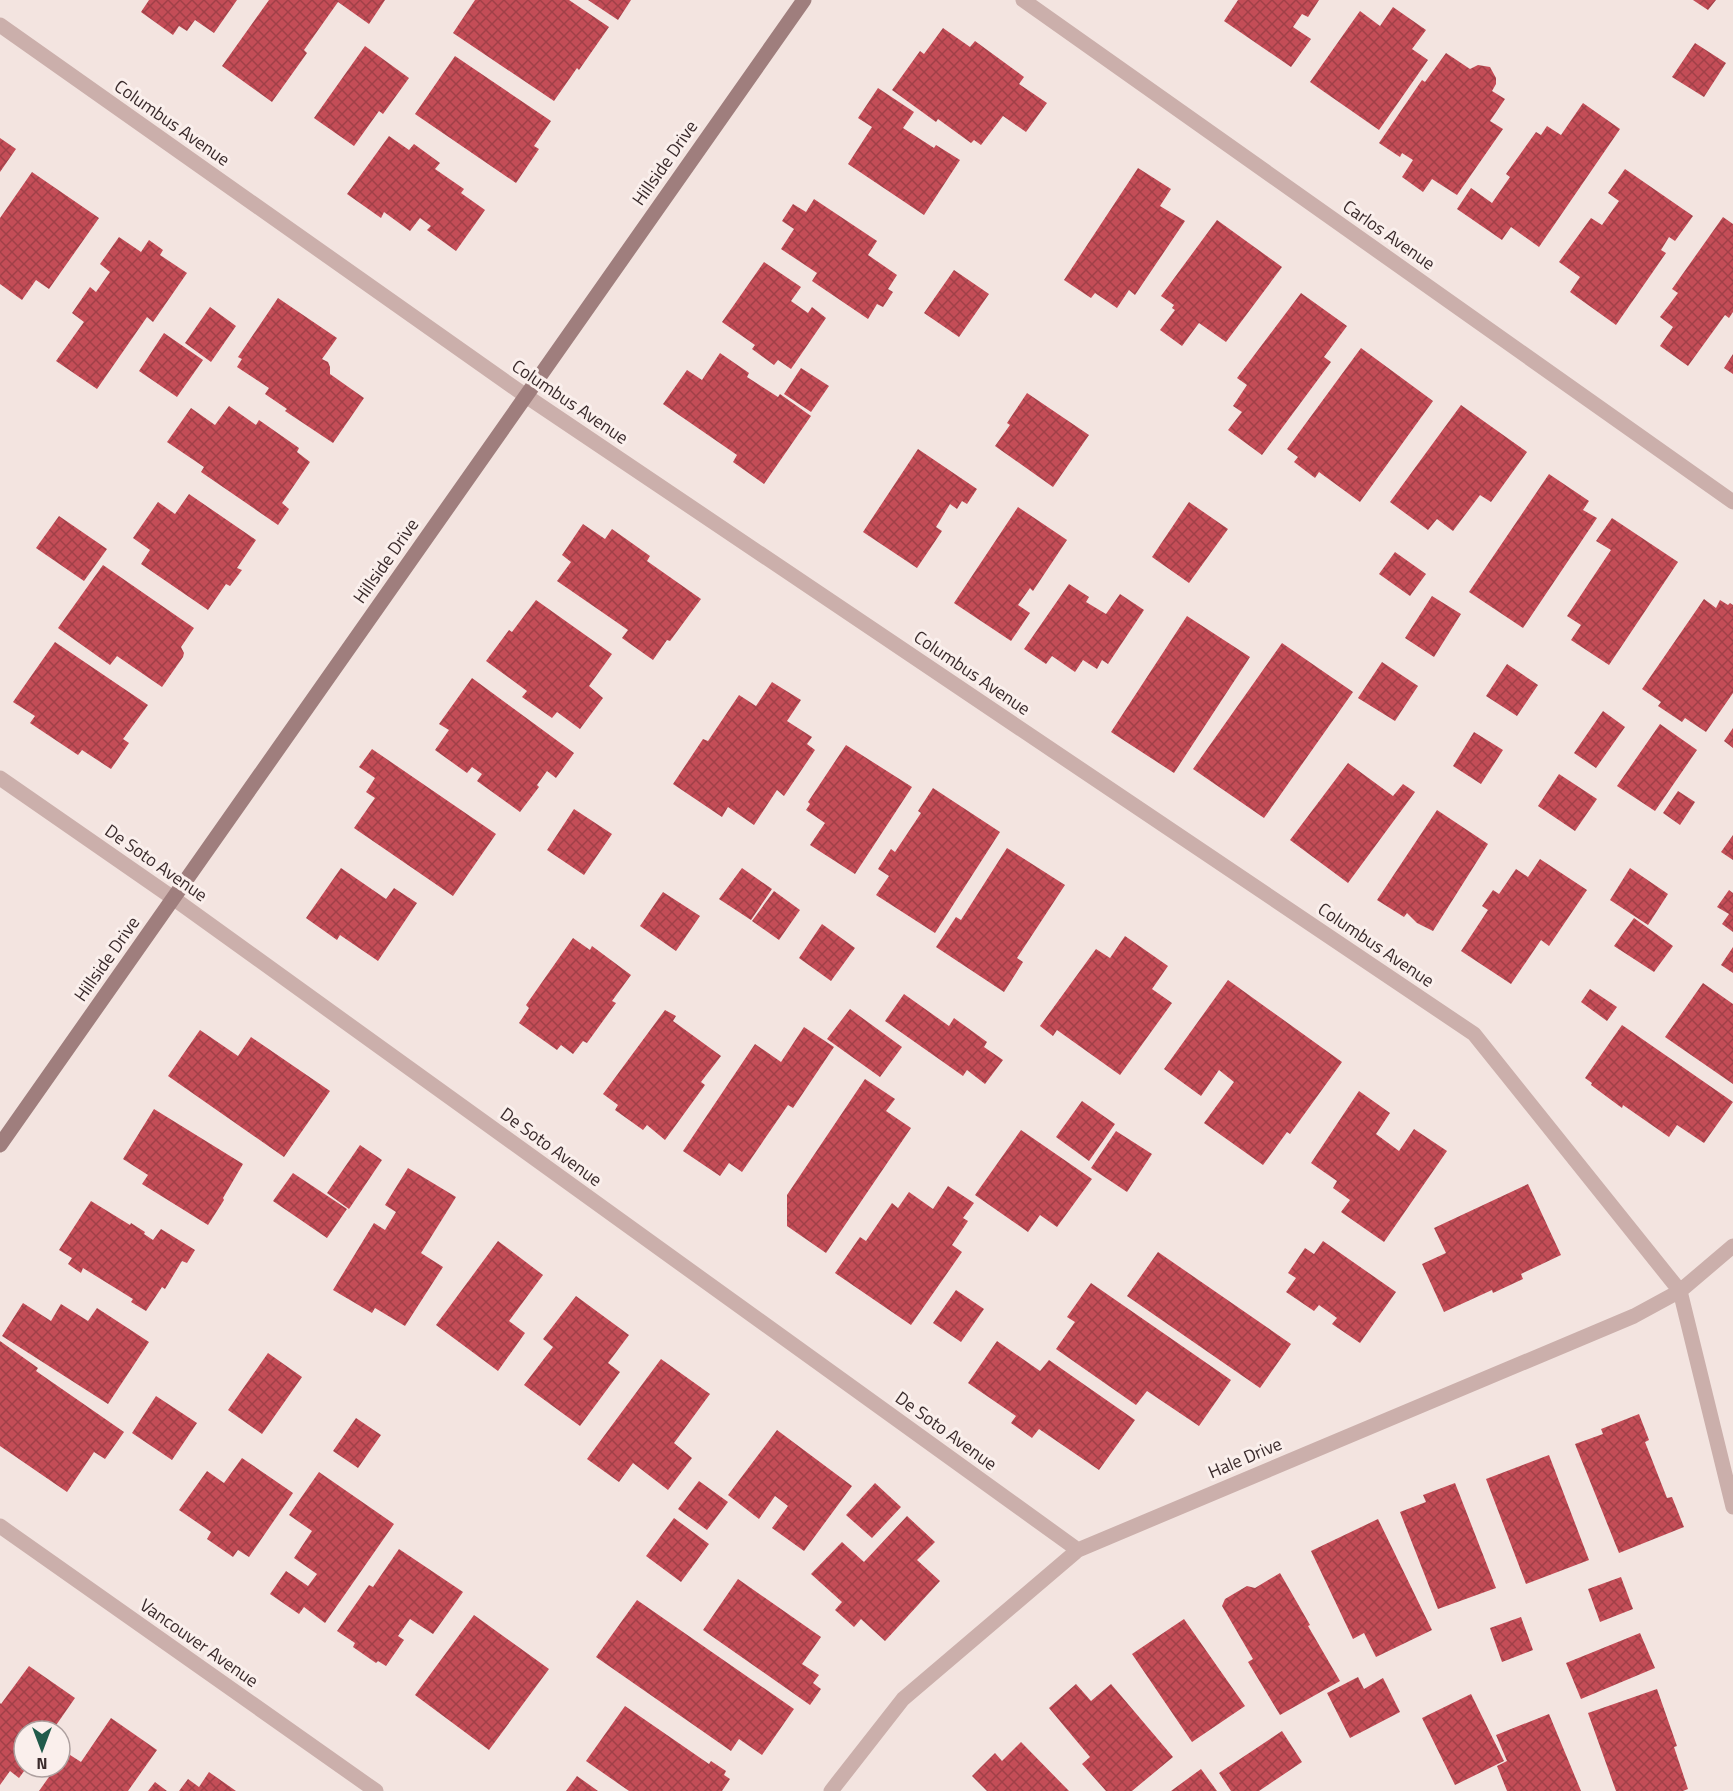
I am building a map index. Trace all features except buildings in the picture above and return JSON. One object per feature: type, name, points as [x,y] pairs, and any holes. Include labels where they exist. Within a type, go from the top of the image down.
[{"type":"main road","name":"Hillside Drive","points":[[0,1145],[804,0]]},
{"type":"street","name":"Carlos Avenue","points":[[1023,0],[1733,502]]},
{"type":"street","name":"Columbus Avenue","points":[[0,25],[526,396],[1474,1034],[1680,1291],[1733,1507]]},
{"type":"street","name":"De Soto Avenue","points":[[0,778],[173,898],[1078,1550]]},
{"type":"street","name":"Hale Drive","points":[[831,1791],[903,1699],[1078,1550],[1623,1320],[1680,1291],[1733,1246]]},
{"type":"street","name":"Vancouver Avenue","points":[[0,1526],[376,1791]]}]
